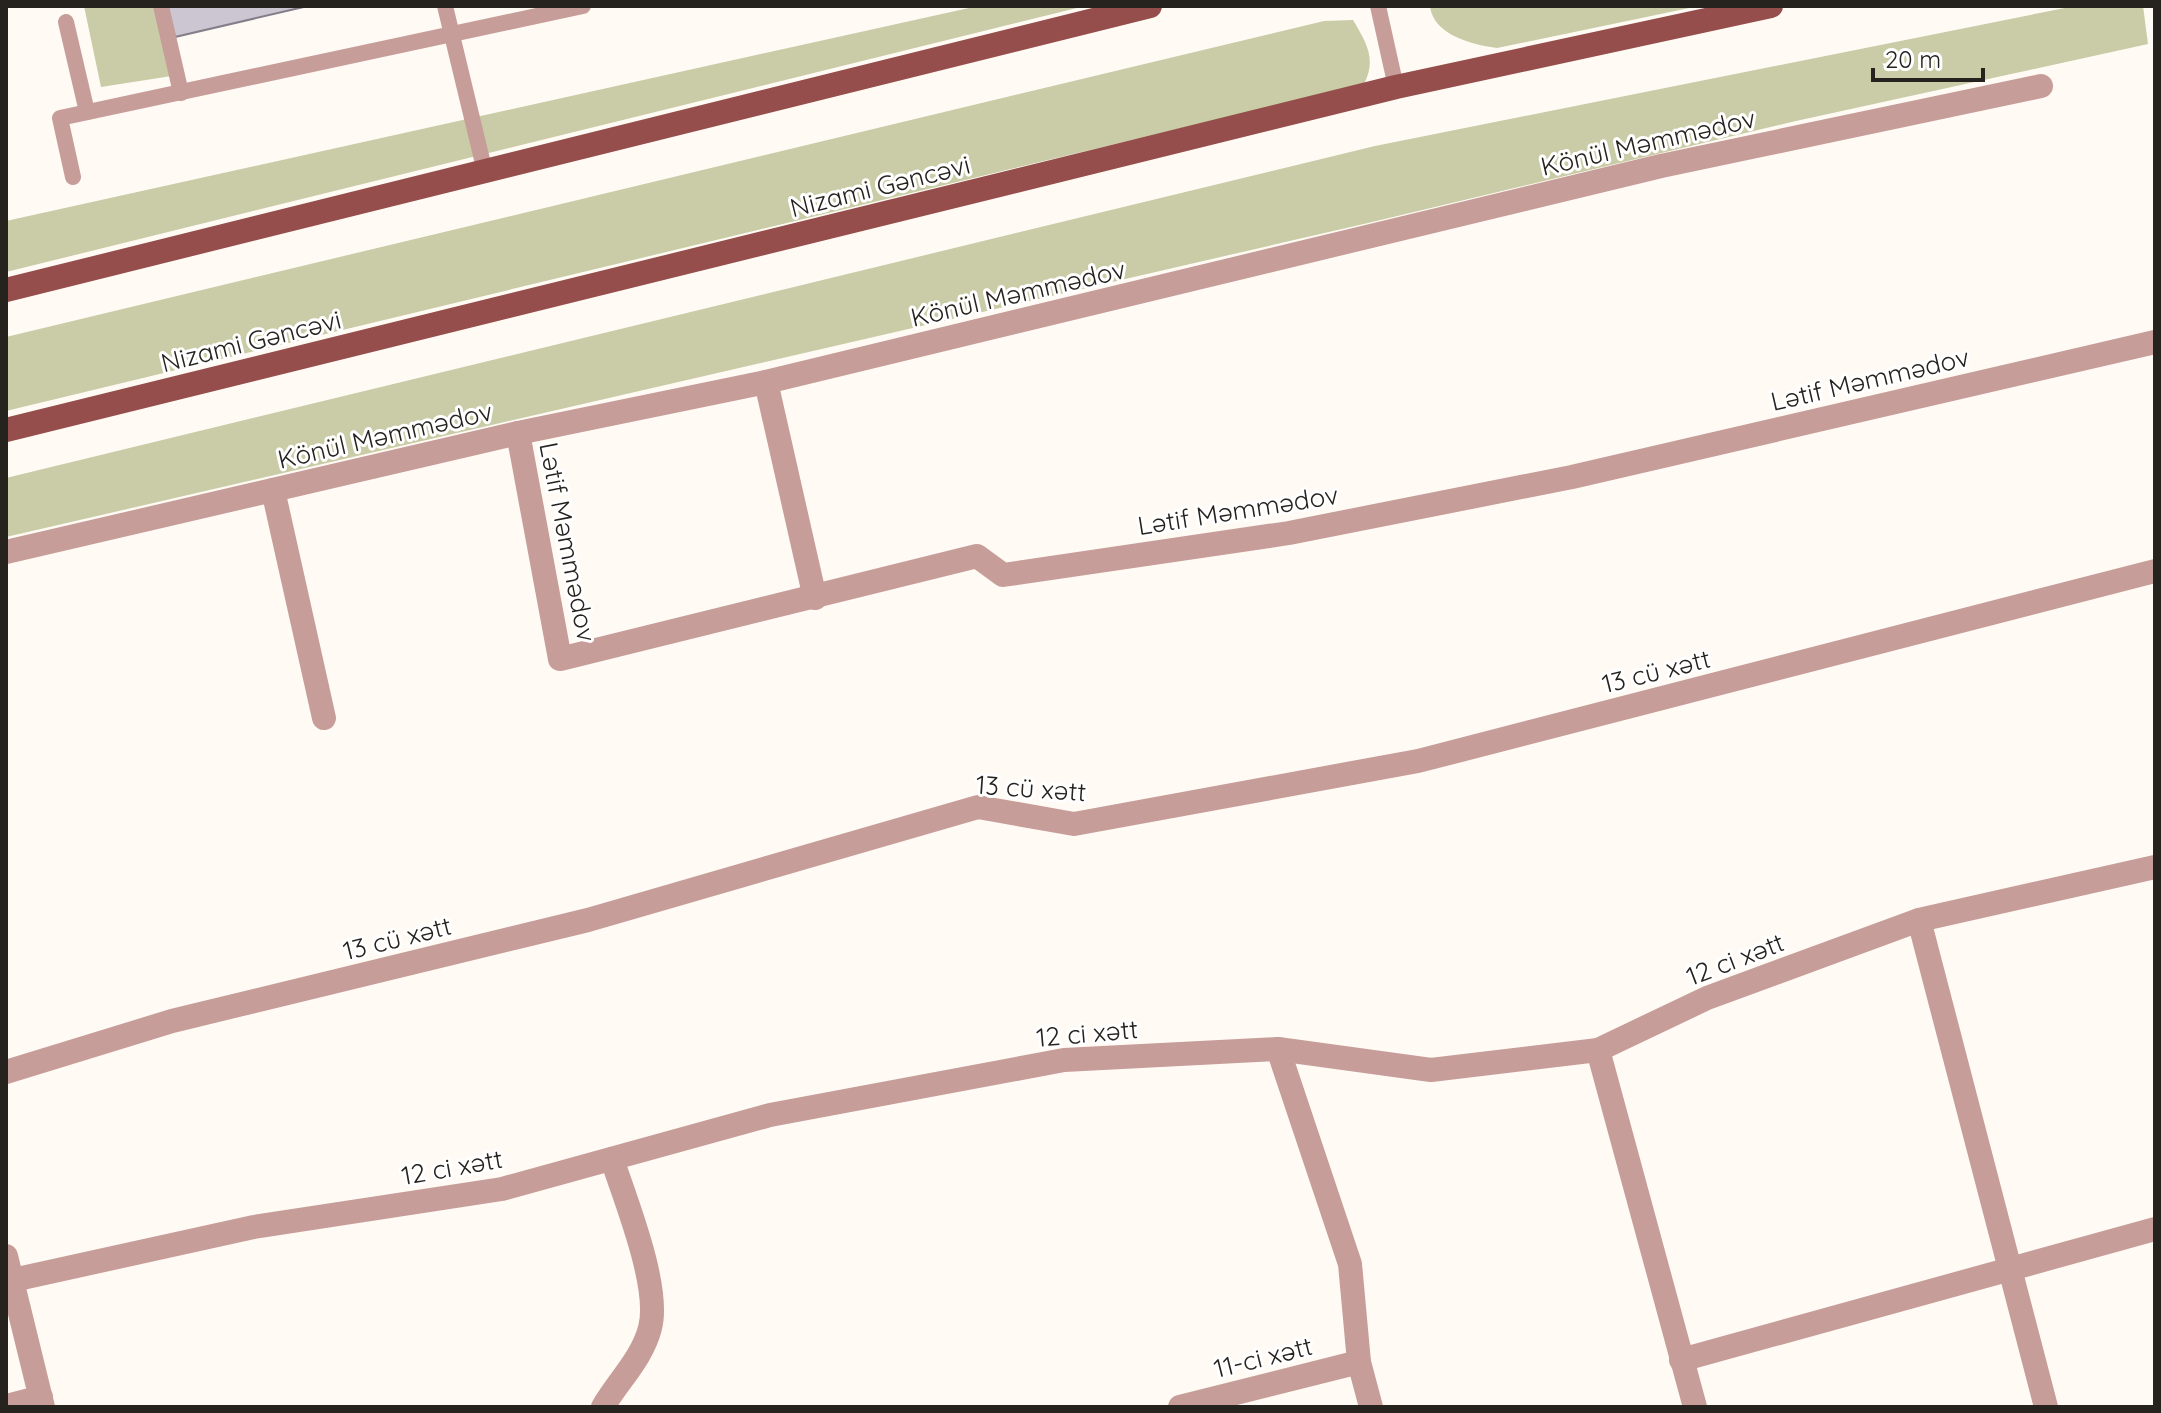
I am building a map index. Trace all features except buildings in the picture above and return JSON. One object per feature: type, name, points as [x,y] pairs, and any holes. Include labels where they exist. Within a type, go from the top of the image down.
[{"type":"main road","points":[[6,290],[1150,6]]},
{"type":"main road","name":"Nizami Gəncəvi","points":[[6,430],[1396,87],[1771,6]]},
{"type":"street","name":"Könül Məmmədov","points":[[6,552],[518,433],[766,382],[1661,166],[2041,86]]},
{"type":"street","name":"Lətif Məmmədov","points":[[518,433],[560,659],[977,556],[1003,575],[1289,533],[1572,477],[2155,342]]},
{"type":"street","points":[[766,382],[815,598]]},
{"type":"street","points":[[273,490],[324,718]]},
{"type":"street","name":"13 cü xətt","points":[[6,1072],[172,1021],[588,920],[978,807],[1074,824],[1418,761],[2155,571]]},
{"type":"street","name":"12 ci xətt","points":[[10,1268],[502,1189],[770,1115],[1064,1060],[1278,1049],[1431,1070],[1598,1050],[1707,998],[1919,920],[2155,867]]},
{"type":"street","points":[[1919,920],[2046,1407]]},
{"type":"street","points":[[1278,1049],[1350,1264],[1359,1362],[1371,1407]]},
{"type":"street","points":[[1598,1050],[1695,1407]]},
{"type":"street","points":[[603,1407],[629,1374],[651,1326],[649,1285],[637,1235],[612,1159]]},
{"type":"street","points":[[1681,1360],[2155,1229]]},
{"type":"street","points":[[6,1406],[42,1402],[10,1268]]},
{"type":"street","name":"11-ci xətt","points":[[1180,1407],[1359,1362]]},
{"type":"lane","points":[[161,6],[181,93]]},
{"type":"lane","points":[[445,6],[485,172]]},
{"type":"lane","points":[[73,177],[60,118],[583,6]]},
{"type":"lane","points":[[1378,6],[1396,87]]},
{"type":"lane","points":[[66,22],[87,112]]},
{"type":"green space","points":[[84,6],[160,6],[178,75],[101,87]]},
{"type":"green space","points":[[978,6],[1085,6],[6,272],[6,221]]},
{"type":"green space","points":[[1430,6],[1699,6],[1497,48],[1466,41],[1446,31],[1438,24]]},
{"type":"green space","points":[[2075,6],[2143,6],[2148,44],[1796,121],[1368,223],[6,537],[6,478],[1375,146]]},
{"type":"green space","points":[[1353,20],[1366,43],[1370,59],[1364,84],[6,411],[6,337],[1324,21]]}]
